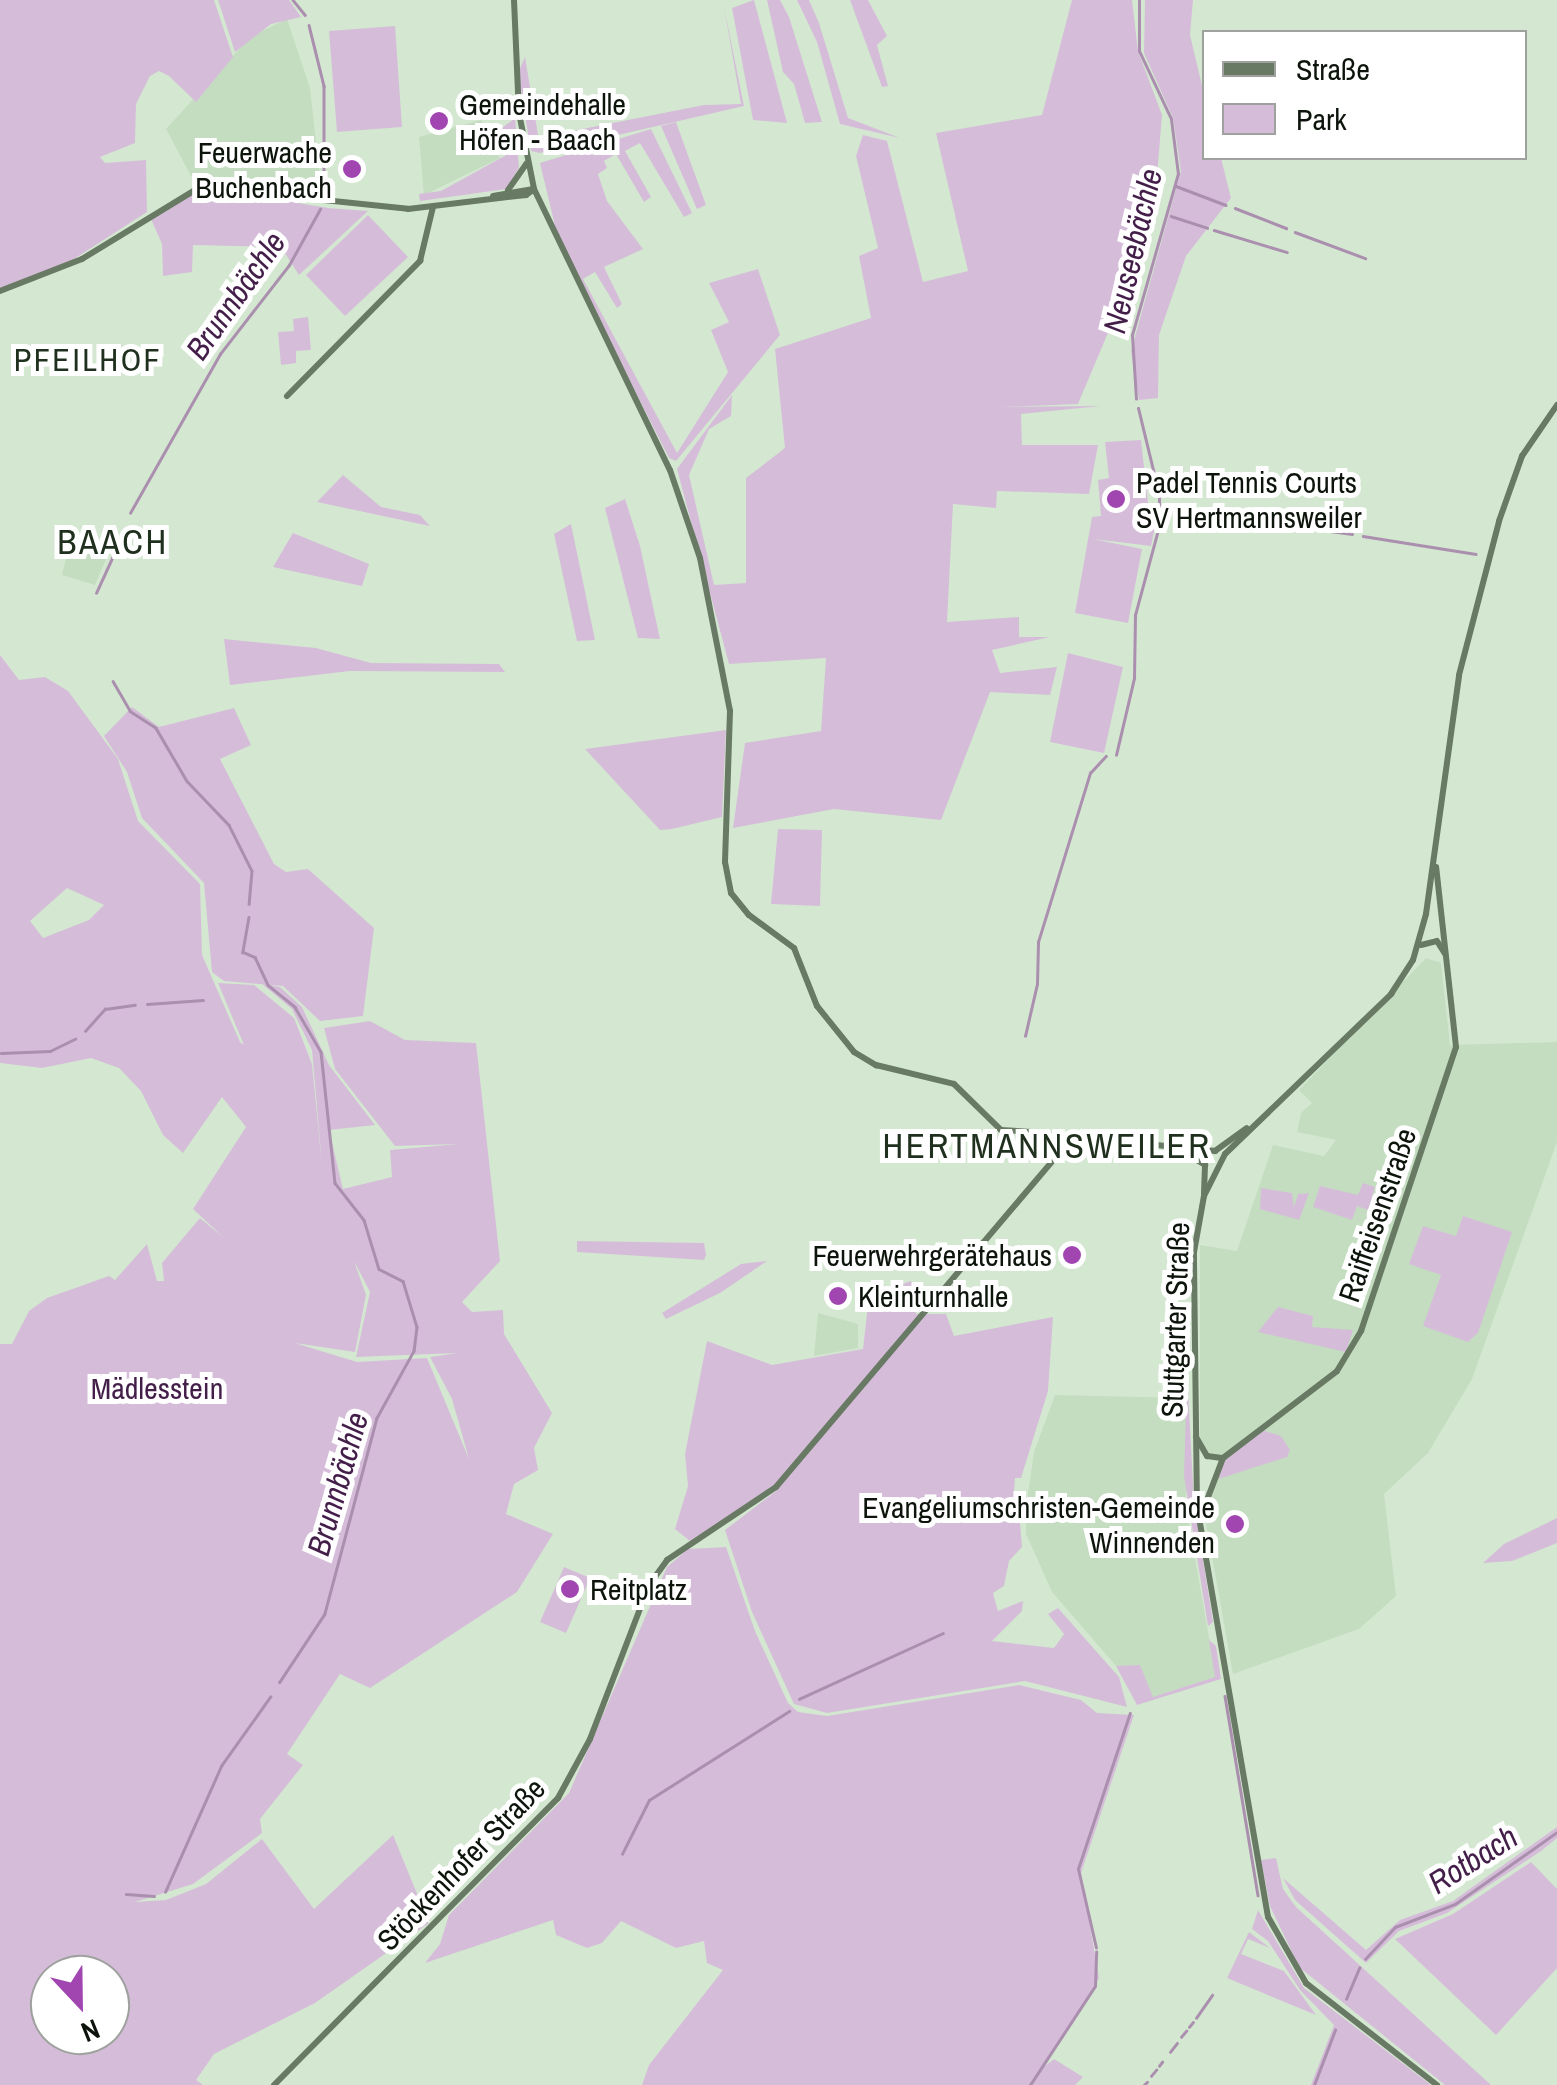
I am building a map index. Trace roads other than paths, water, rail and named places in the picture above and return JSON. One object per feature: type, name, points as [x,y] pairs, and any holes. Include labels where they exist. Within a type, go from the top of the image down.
[{"type":"main road","points":[[514,0],[527,163],[534,189],[670,470],[700,558],[730,710],[726,826],[731,893],[748,915],[794,948],[817,1006],[854,1052],[876,1065],[954,1084],[1001,1130],[1047,1133],[1066,1144],[1094,1138],[1216,1151],[1248,1128]]},
{"type":"main road","points":[[499,194],[519,180],[527,163]]},
{"type":"main road","points":[[0,291],[82,259],[200,186],[312,201],[416,207],[534,189]]},
{"type":"main road","points":[[480,200],[534,189]]},
{"type":"main road","points":[[287,396],[420,261],[433,207]]},
{"type":"main road","points":[[1435,850],[1460,675],[1499,521],[1522,456],[1557,405]]},
{"type":"main road","name":"Stuttgarter Straße","points":[[1435,850],[1419,946],[1390,994],[1248,1128],[1218,1164],[1204,1196],[1192,1274],[1194,1432],[1201,1531],[1264,1903],[1282,1950],[1321,1997],[1438,2085]]},
{"type":"main road","name":"Raiffeisenstraße","points":[[1223,1458],[1329,1378],[1355,1346],[1456,1047],[1435,850]]},
{"type":"main road","points":[[1419,946],[1434,940],[1446,955]]},
{"type":"main road","name":"Stöckenhofer Straße","points":[[274,2085],[558,1798],[590,1738],[649,1585],[667,1560],[776,1487],[1066,1144]]},
{"type":"main road","points":[[1175,1149],[1204,1165],[1204,1196]]},
{"type":"main road","points":[[1194,1432],[1207,1456],[1223,1458],[1205,1492],[1201,1531]]},
{"type":"waterway","name":"Brunnbächle","points":[[293,0],[305,15]]},
{"type":"waterway","name":"Neuseebächle","points":[[1136,399],[1132,335],[1178,174],[1171,119],[1139,51],[1139,0]]},
{"type":"waterway","name":"Brunnbächle","points":[[309,25],[324,86],[324,194]]},
{"type":"waterway","points":[[1176,186],[1226,205]]},
{"type":"waterway","points":[[1235,208],[1286,228]]},
{"type":"waterway","name":"Brunnbächle","points":[[130,513],[220,354],[289,265],[320,209]]},
{"type":"waterway","points":[[1171,216],[1207,228]]},
{"type":"waterway","points":[[1214,230],[1287,252]]},
{"type":"waterway","points":[[1295,232],[1365,258]]},
{"type":"waterway","points":[[1116,755],[1134,678],[1135,615],[1159,526],[1159,495],[1138,408]]},
{"type":"waterway","points":[[1161,509],[1224,517]]},
{"type":"waterway","points":[[1232,518],[1352,534]]},
{"type":"waterway","name":"Brunnbächle","points":[[96,593],[123,534]]},
{"type":"waterway","points":[[1363,536],[1476,554]]},
{"type":"waterway","name":"Brunnbächle","points":[[113,681],[130,711],[156,728],[187,781],[229,825],[252,871],[249,904]]},
{"type":"waterway","points":[[1025,1036],[1037,984],[1038,942],[1090,773],[1106,756]]},
{"type":"waterway","name":"Brunnbächle","points":[[249,917],[243,952],[255,957],[268,985],[295,1007],[321,1052],[335,1183],[364,1220],[379,1269],[403,1281],[417,1327],[414,1351],[377,1418],[325,1614],[280,1682]]},
{"type":"waterway","points":[[147,1004],[203,1000]]},
{"type":"waterway","points":[[85,1031],[105,1009],[135,1005]]},
{"type":"waterway","points":[[1,1053],[50,1051],[75,1039]]},
{"type":"waterway","points":[[799,1699],[943,1633]]},
{"type":"waterway","points":[[1225,1696],[1258,1895]]},
{"type":"waterway","name":"Brunnbächle","points":[[165,1892],[221,1766],[270,1697]]},
{"type":"waterway","points":[[622,1854],[649,1800],[789,1711]]},
{"type":"waterway","points":[[1096,1948],[1078,1869],[1130,1713]]},
{"type":"waterway","name":"Rotbach","points":[[1365,1959],[1395,1927],[1455,1904],[1557,1832]]},
{"type":"waterway","points":[[126,1894],[154,1896]]},
{"type":"waterway","points":[[1030,2085],[1095,1986],[1096,1952]]},
{"type":"waterway","points":[[1346,1999],[1359,1968]]},
{"type":"waterway","points":[[1196,2018],[1212,1995]]},
{"type":"waterway","points":[[1189,2027],[1193,2022]]},
{"type":"waterway","points":[[1314,2085],[1335,2030]]},
{"type":"waterway","points":[[1181,2037],[1186,2031]]},
{"type":"waterway","points":[[1170,2052],[1177,2043]]},
{"type":"waterway","points":[[1159,2066],[1162,2062]]},
{"type":"waterway","points":[[1151,2076],[1156,2070]]},
{"type":"waterway","points":[[1144,2085],[1147,2082]]},
{"type":"place","name":"Gemeindehalle Höfen - Baach","points":[[439,121]]},
{"type":"place","name":"Feuerwache Buchenbach","points":[[352,169]]},
{"type":"place","name":"Padel Tennis Courts SV Hertmannsweiler","points":[[1116,499]]},
{"type":"place","name":"Feuerwehrgerätehaus","points":[[1072,1255]]},
{"type":"place","name":"Kleinturnhalle","points":[[838,1296]]},
{"type":"place","name":"Evangeliumschristen-Gemeinde Winnenden","points":[[1235,1524]]},
{"type":"place","name":"Reitplatz","points":[[570,1589]]},
{"type":"district","name":"PFEILHOF","points":[[88,360]]},
{"type":"district","name":"BAACH","points":[[113,542]]},
{"type":"district","name":"HERTMANNSWEILER","points":[[1047,1146]]},
{"type":"park label","name":"Mädlesstein","points":[[157,1388]]}]
